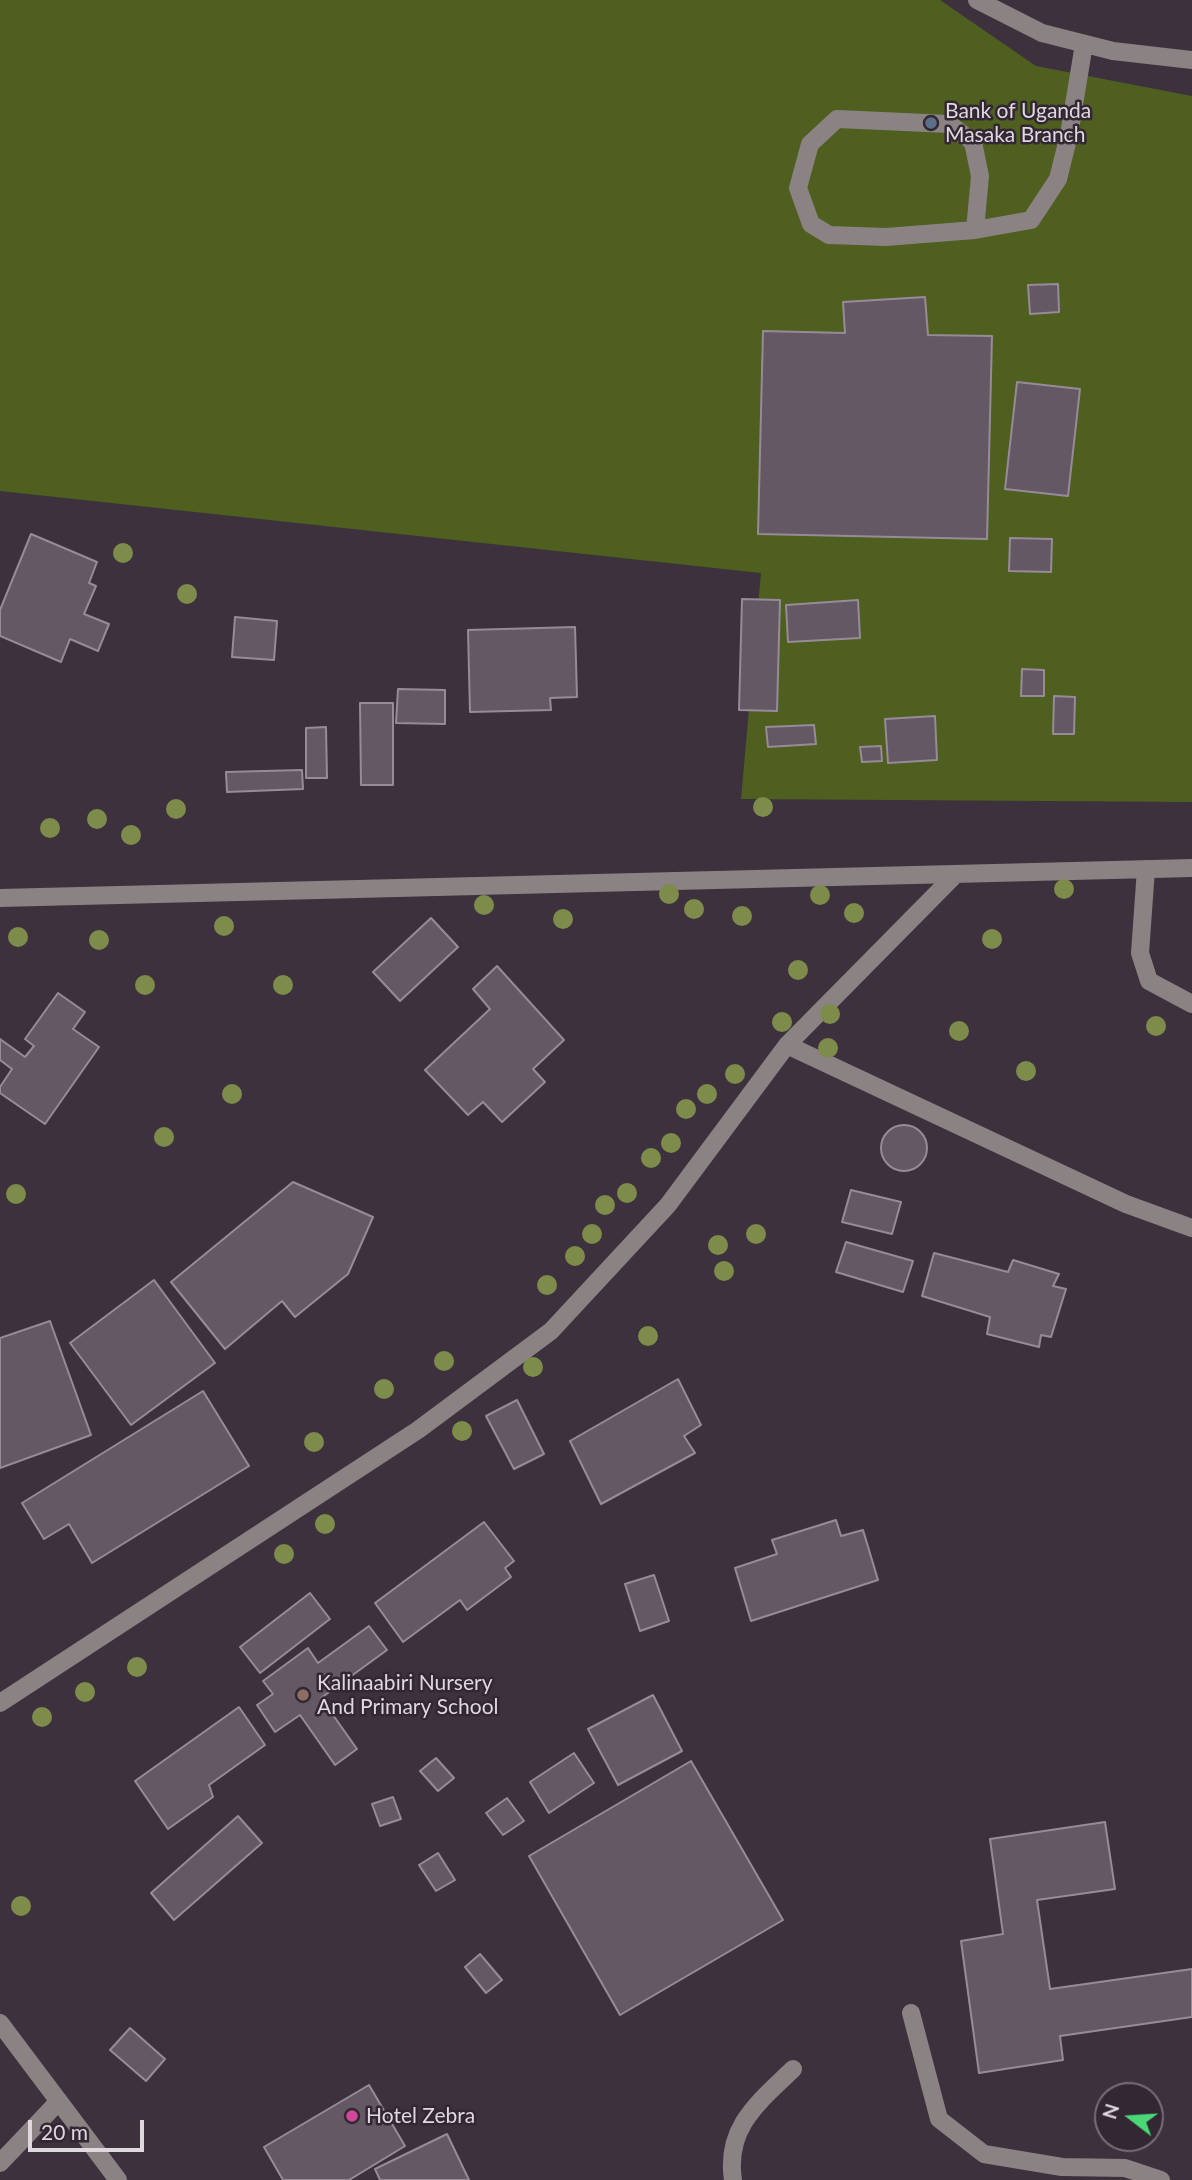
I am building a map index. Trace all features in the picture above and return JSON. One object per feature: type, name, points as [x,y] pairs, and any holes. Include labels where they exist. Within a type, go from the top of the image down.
[{"type":"street","points":[[977,0],[1042,33],[1168,60],[1192,60]]},
{"type":"street","points":[[975,230],[980,176],[973,142],[949,124],[837,119],[810,144],[798,188],[811,224],[829,235],[886,237],[975,230],[1031,220],[1058,179],[1069,135],[1084,44]]},
{"type":"street","points":[[0,898],[1192,868]]},
{"type":"street","points":[[1146,869],[1140,953],[1149,981],[1192,1004]]},
{"type":"street","points":[[0,1703],[418,1430],[551,1331],[668,1205],[788,1045],[955,875]]},
{"type":"street","points":[[788,1045],[1126,1204],[1192,1228]]},
{"type":"street","points":[[911,2013],[939,2119],[984,2154],[1062,2167],[1125,2168],[1161,2180]]},
{"type":"street","points":[[0,2023],[118,2180]]},
{"type":"street","points":[[733,2180],[729,2158],[746,2116],[793,2069]]},
{"type":"street","points":[[0,2163],[59,2101]]},
{"type":"green space","points":[[0,0],[940,0],[1036,66],[1192,96],[1192,802],[741,799],[761,573],[0,491]]},
{"type":"building","points":[[1058,284],[1059,312],[1030,314],[1028,285]]},
{"type":"building","points":[[925,297],[928,335],[992,336],[987,539],[758,534],[763,331],[845,333],[843,302]]},
{"type":"building","points":[[1017,382],[1080,389],[1068,496],[1005,489]]},
{"type":"building","points":[[31,534],[97,562],[89,583],[96,586],[84,614],[109,624],[98,651],[70,639],[61,662],[0,636],[0,610]]},
{"type":"building","points":[[1010,538],[1052,539],[1051,572],[1009,571]]},
{"type":"building","points":[[742,599],[780,600],[777,711],[739,710]]},
{"type":"building","points":[[858,600],[860,638],[788,642],[786,605]]},
{"type":"building","points":[[235,617],[277,621],[274,660],[232,657]]},
{"type":"building","points":[[575,627],[577,697],[550,698],[551,710],[470,712],[468,630]]},
{"type":"building","points":[[1022,669],[1044,670],[1044,696],[1021,696]]},
{"type":"building","points":[[398,689],[445,690],[445,724],[396,723]]},
{"type":"building","points":[[1054,696],[1075,697],[1074,734],[1053,734]]},
{"type":"building","points":[[360,703],[393,703],[393,785],[361,785]]},
{"type":"building","points":[[935,716],[937,760],[888,763],[885,719]]},
{"type":"building","points":[[814,725],[816,744],[768,747],[766,727]]},
{"type":"building","points":[[326,727],[327,778],[306,778],[306,728]]},
{"type":"building","points":[[881,746],[882,761],[862,762],[860,747]]},
{"type":"building","points":[[302,770],[303,789],[227,792],[226,772]]},
{"type":"building","points":[[431,918],[458,947],[400,1001],[373,972]]},
{"type":"building","points":[[497,966],[564,1040],[533,1069],[545,1082],[502,1122],[483,1102],[468,1115],[425,1070],[490,1009],[473,989]]},
{"type":"building","points":[[58,993],[85,1012],[73,1029],[99,1047],[45,1124],[0,1093],[0,1087],[12,1069],[0,1060],[0,1039],[25,1057],[34,1046],[25,1039]]},
{"type":"building","points":[[904,1125],[920,1132],[927,1148],[920,1164],[904,1171],[888,1164],[881,1148],[888,1132]]},
{"type":"building","points":[[293,1182],[373,1217],[348,1274],[295,1317],[282,1301],[225,1349],[171,1282]]},
{"type":"building","points":[[851,1190],[901,1202],[892,1234],[842,1222]]},
{"type":"building","points":[[846,1242],[913,1261],[903,1292],[836,1272]]},
{"type":"building","points":[[934,1253],[1008,1272],[1013,1260],[1059,1274],[1053,1286],[1066,1289],[1051,1337],[1041,1335],[1039,1347],[987,1334],[990,1317],[922,1296]]},
{"type":"building","points":[[154,1280],[215,1363],[131,1425],[70,1343]]},
{"type":"building","points":[[50,1321],[91,1435],[0,1468],[0,1338]]},
{"type":"building","points":[[678,1379],[701,1425],[684,1436],[695,1453],[601,1504],[570,1441]]},
{"type":"building","points":[[203,1391],[249,1466],[92,1563],[69,1524],[44,1539],[22,1503]]},
{"type":"building","points":[[517,1400],[544,1454],[514,1469],[486,1416]]},
{"type":"building","points":[[836,1520],[841,1536],[863,1530],[878,1580],[751,1621],[735,1568],[777,1554],[772,1540]]},
{"type":"building","points":[[484,1522],[514,1561],[505,1568],[511,1577],[467,1610],[460,1600],[403,1642],[375,1603]]},
{"type":"building","points":[[654,1575],[669,1621],[640,1631],[625,1584]]},
{"type":"building","points":[[310,1593],[330,1619],[260,1673],[240,1647]]},
{"type":"building","points":[[369,1626],[387,1650],[321,1698],[357,1749],[335,1765],[300,1715],[275,1732],[257,1705],[273,1694],[263,1681],[308,1648],[318,1663]]},
{"type":"building","points":[[653,1695],[682,1751],[618,1785],[588,1729]]},
{"type":"building","points":[[239,1707],[265,1745],[209,1785],[213,1797],[168,1829],[135,1781]]},
{"type":"building","points":[[574,1753],[594,1783],[549,1813],[530,1782]]},
{"type":"building","points":[[436,1758],[454,1778],[438,1791],[420,1771]]},
{"type":"building","points":[[691,1761],[783,1920],[620,2015],[529,1856]]},
{"type":"building","points":[[393,1797],[401,1819],[380,1826],[372,1804]]},
{"type":"building","points":[[507,1798],[524,1821],[503,1835],[486,1813]]},
{"type":"building","points":[[238,1816],[262,1843],[174,1920],[151,1893]]},
{"type":"building","points":[[1105,1822],[1115,1889],[1037,1900],[1050,1989],[1192,1969],[1192,2017],[1060,2036],[1063,2060],[979,2073],[961,1941],[1003,1934],[990,1839]]},
{"type":"building","points":[[438,1853],[455,1880],[436,1891],[419,1865]]},
{"type":"building","points":[[480,1954],[502,1980],[486,1993],[465,1967]]},
{"type":"building","points":[[130,2028],[165,2059],[146,2081],[110,2050]]},
{"type":"building","name":"Hotel Zebra","points":[[369,2085],[405,2146],[349,2180],[283,2180],[264,2147]]},
{"type":"building","points":[[447,2134],[469,2180],[380,2180],[375,2169]]},
{"type":"place","name":"Bank of Uganda Masaka Branch","points":[[931,123]]},
{"type":"place","name":"Kalinaabiri Nursery And Primary School","points":[[303,1695]]},
{"type":"place","name":"Hotel Zebra","points":[[352,2116]]}]
